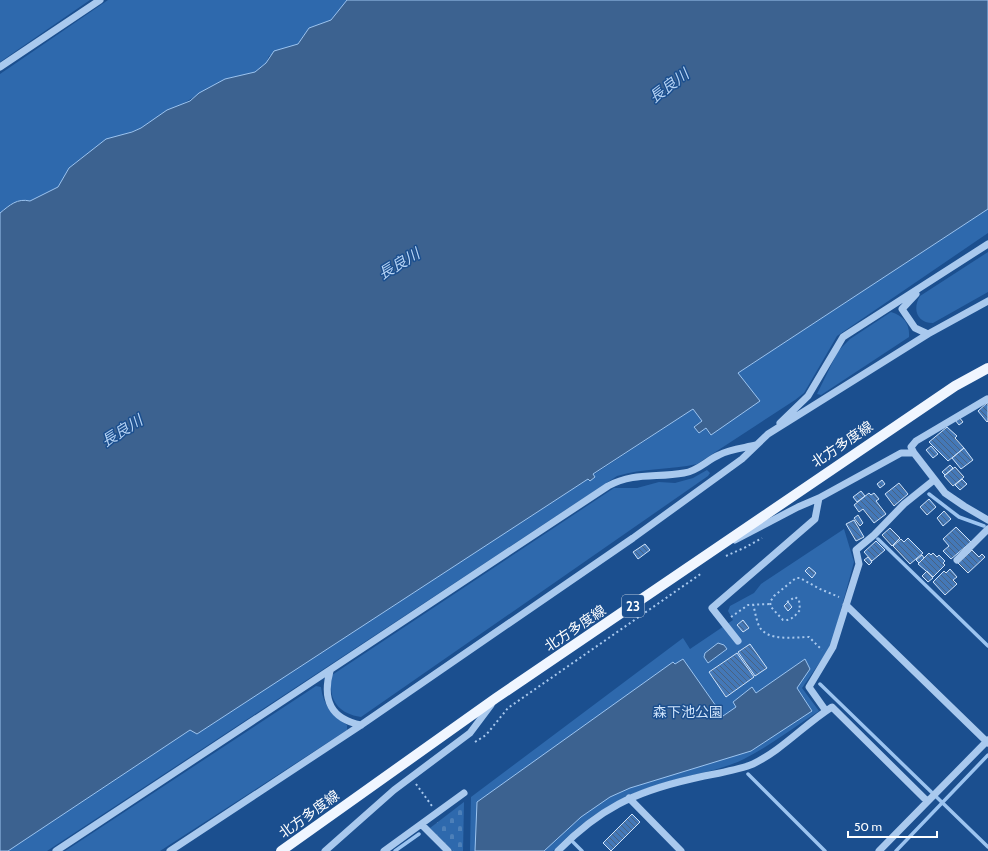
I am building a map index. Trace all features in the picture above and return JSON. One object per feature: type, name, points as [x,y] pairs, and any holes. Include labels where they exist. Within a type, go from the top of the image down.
[{"type":"main road","name":"北方多度線","points":[[281,851],[496,698],[612,621],[708,553],[955,386],[988,368]]},
{"type":"street","points":[[0,67],[100,0]]},
{"type":"street","points":[[170,851],[361,725],[639,533],[742,459],[808,396],[842,337],[923,287],[988,244]]},
{"type":"street","points":[[923,287],[902,309],[915,328],[928,334]]},
{"type":"street","points":[[768,434],[928,334],[988,301]]},
{"type":"street","points":[[987,399],[916,441],[912,447],[914,453],[945,493],[988,520]]},
{"type":"street","points":[[56,851],[608,486],[619,480],[635,476],[685,473],[701,467],[720,454],[756,445]]},
{"type":"street","points":[[708,553],[819,498],[901,453],[914,453]]},
{"type":"street","points":[[826,711],[809,686],[833,647],[859,564],[856,550],[874,535],[904,504],[934,480]]},
{"type":"street","points":[[738,641],[712,608],[815,519],[819,498]]},
{"type":"street","points":[[957,560],[988,529]]},
{"type":"street","points":[[847,603],[988,742],[936,792],[879,851]]},
{"type":"street","points":[[330,671],[326,693],[332,707],[350,723],[361,725]]},
{"type":"street","points":[[325,851],[394,790],[470,733],[496,698]]},
{"type":"street","points":[[558,851],[595,817],[629,798],[684,780],[752,764],[832,707],[928,800]]},
{"type":"street","points":[[384,851],[422,825],[464,793]]},
{"type":"street","points":[[629,798],[681,851]]},
{"type":"street","points":[[422,825],[448,851]]},
{"type":"path","points":[[723,557],[746,548],[766,536]]},
{"type":"path","points":[[473,744],[486,735],[508,708],[704,571]]},
{"type":"path","points":[[771,604],[774,596],[796,578],[800,578],[820,590],[847,603]]},
{"type":"path","points":[[771,604],[778,616],[783,620],[788,620],[800,610],[800,604],[799,600],[795,597],[787,602]]},
{"type":"path","points":[[753,604],[760,627],[764,632],[781,638],[809,637],[828,655]]},
{"type":"path","points":[[723,622],[748,605],[771,604]]},
{"type":"path","points":[[421,779],[415,783],[437,813]]},
{"type":"green space","points":[[0,0],[90,0],[0,62]]},
{"type":"green space","points":[[108,0],[347,0],[331,20],[309,28],[298,44],[269,56],[266,63],[255,72],[225,79],[141,128],[120,136],[80,159],[69,168],[58,187],[30,201],[17,201],[0,213],[0,74]]},
{"type":"green space","points":[[988,209],[988,233],[837,336],[804,393],[795,400],[697,464],[627,473],[617,476],[47,851],[8,851],[190,730],[197,734],[588,479],[589,481],[593,475],[693,409],[702,421],[694,426],[706,428],[710,435],[738,373]]},
{"type":"green space","points":[[988,252],[988,292],[933,323],[923,321],[916,310],[920,296]]},
{"type":"green space","points":[[891,312],[903,318],[907,324],[909,337],[821,395],[817,394],[838,351],[850,339]]},
{"type":"green space","points":[[707,470],[710,473],[708,476],[361,717],[345,712],[336,703],[331,691],[332,675],[614,488],[637,488],[659,482],[675,483],[693,478]]},
{"type":"green space","name":"森下池公園","points":[[844,529],[854,562],[831,646],[802,688],[819,711],[744,759],[720,768],[658,785],[624,798],[609,806],[581,825],[553,851],[470,851],[471,797],[683,638],[690,649],[733,620],[728,611],[730,606],[754,593],[761,584]]},
{"type":"green space","points":[[316,686],[321,687],[324,699],[329,709],[347,725],[347,730],[160,851],[65,851]]},
{"type":"green space","points":[[464,802],[463,851],[453,851],[430,828]]},
{"type":"water","name":"長良川","points":[[347,0],[988,0],[988,209],[738,373],[760,401],[711,435],[706,428],[699,433],[694,427],[702,421],[693,409],[593,474],[595,477],[590,481],[588,479],[197,734],[190,730],[8,851],[0,851],[0,213],[17,201],[30,201],[58,187],[69,168],[106,139],[141,128],[167,110],[190,101],[199,93],[225,79],[255,72],[266,63],[274,51],[298,44],[309,28],[331,20]]},
{"type":"water","points":[[718,643],[724,645],[727,649],[708,663],[704,657],[705,653]]},
{"type":"water","points":[[683,659],[723,716],[736,707],[733,702],[752,687],[756,693],[805,659],[810,669],[797,688],[812,711],[751,751],[630,788],[610,797],[581,817],[544,851],[475,851],[477,802],[673,662],[675,664]]},
{"type":"building","points":[[988,402],[988,421],[987,422],[978,411]]},
{"type":"building","points":[[959,417],[963,422],[959,425],[955,420]]},
{"type":"building","points":[[947,427],[957,436],[955,438],[964,448],[948,461],[929,442]]},
{"type":"building","points":[[931,446],[938,454],[933,458],[926,450]]},
{"type":"building","points":[[964,448],[973,460],[961,469],[952,458]]},
{"type":"building","points":[[950,465],[953,468],[945,475],[942,472]]},
{"type":"building","points":[[955,467],[964,477],[953,486],[944,476]]},
{"type":"building","points":[[962,479],[967,484],[960,490],[955,485]]},
{"type":"building","points":[[882,480],[885,484],[880,488],[877,484]]},
{"type":"building","points":[[899,483],[908,494],[894,506],[885,494]]},
{"type":"building","points":[[861,491],[865,496],[857,502],[853,497]]},
{"type":"building","points":[[869,493],[871,495],[874,493],[879,499],[876,501],[886,514],[874,523],[863,509],[859,512],[854,505]]},
{"type":"building","points":[[929,499],[936,507],[927,515],[920,507]]},
{"type":"building","points":[[944,511],[951,519],[943,526],[937,518]]},
{"type":"building","points":[[858,515],[863,523],[860,526],[854,518]]},
{"type":"building","points":[[854,520],[864,537],[856,541],[846,524]]},
{"type":"building","points":[[956,527],[971,542],[951,559],[943,551],[949,546],[943,539]]},
{"type":"building","points":[[890,528],[900,538],[892,546],[882,535]]},
{"type":"building","points":[[908,538],[923,553],[910,564],[893,546],[901,539],[904,542]]},
{"type":"building","points":[[876,541],[885,550],[872,561],[864,552]]},
{"type":"building","points":[[645,544],[650,550],[638,559],[633,552]]},
{"type":"building","points":[[972,550],[979,557],[982,554],[985,557],[968,573],[958,563]]},
{"type":"building","points":[[929,553],[931,555],[933,553],[937,557],[939,555],[945,561],[943,563],[945,565],[933,577],[918,564]]},
{"type":"building","points":[[922,555],[924,558],[919,563],[916,560]]},
{"type":"building","points":[[868,557],[872,562],[869,565],[864,560]]},
{"type":"building","points":[[809,567],[816,573],[812,578],[805,571]]},
{"type":"building","points":[[950,569],[957,577],[953,580],[957,584],[945,595],[933,582],[944,571],[946,573]]},
{"type":"building","points":[[927,571],[933,578],[928,582],[922,576]]},
{"type":"building","points":[[788,602],[792,607],[788,611],[784,606]]},
{"type":"building","points":[[743,620],[749,628],[743,632],[737,625]]},
{"type":"building","points":[[750,644],[767,668],[755,676],[738,652]]},
{"type":"building","points":[[737,653],[754,677],[726,697],[709,672]]},
{"type":"building","points":[[632,814],[640,822],[611,851],[603,843]]},
{"type":"waterway","points":[[929,494],[959,517],[984,526]]},
{"type":"waterway","points":[[878,539],[988,646]]},
{"type":"waterway","points":[[820,684],[988,847]]},
{"type":"waterway","points":[[896,851],[988,755]]},
{"type":"waterway","points":[[748,774],[825,851]]},
{"type":"waterway","points":[[395,851],[419,834]]},
{"type":"waterway","points":[[573,842],[582,851]]}]
